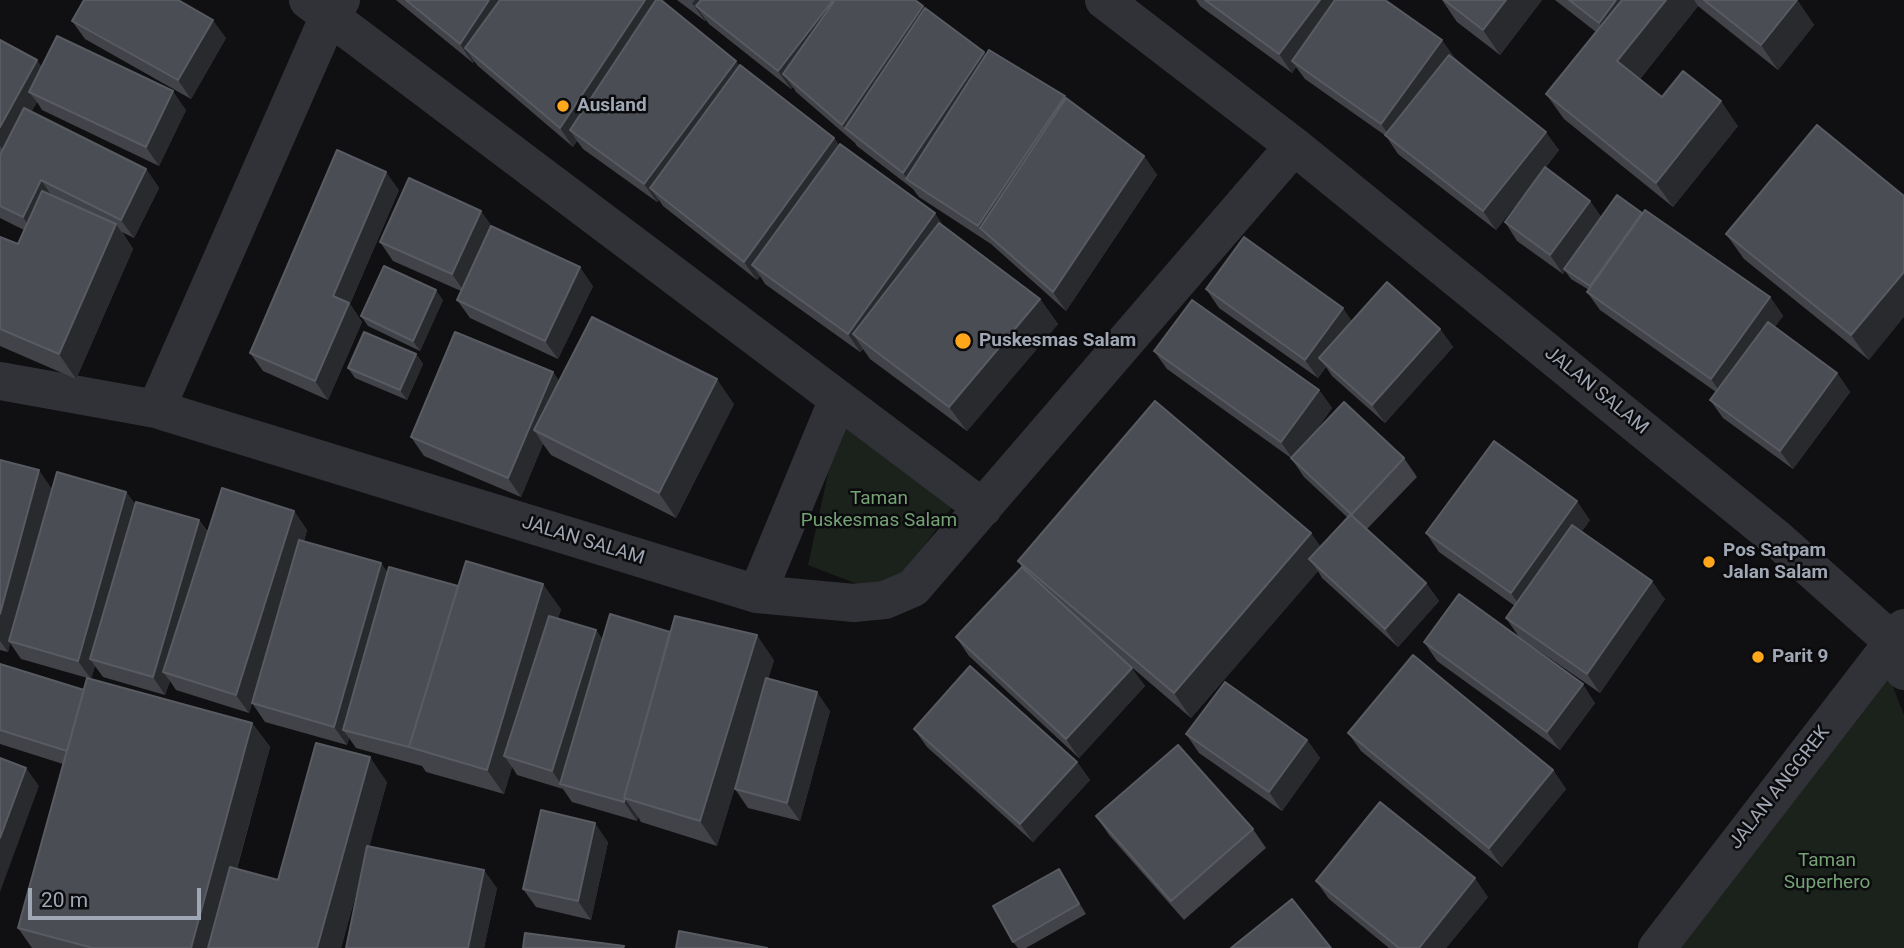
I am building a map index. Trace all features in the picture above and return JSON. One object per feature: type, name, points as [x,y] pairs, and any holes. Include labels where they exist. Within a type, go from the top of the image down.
[{"type":"street","name":"JALAN SALAM","points":[[1104,0],[1294,146],[1776,538],[1900,647]]},
{"type":"street","points":[[156,409],[326,5],[983,508]]},
{"type":"street","name":"JALAN SALAM","points":[[0,381],[156,409],[757,594],[854,603],[885,600],[913,588],[1294,146]]},
{"type":"street","points":[[757,594],[838,398]]},
{"type":"street","name":"JALAN ANGGREK","points":[[1657,948],[1900,647]]},
{"type":"green space","name":"Taman Puskesmas Salam","points":[[843,405],[958,499],[888,596],[808,565]]},
{"type":"green space","name":"Taman Superhero","points":[[1888,674],[1904,715],[1904,948],[1671,948]]},
{"type":"building","points":[[84,0],[178,0],[213,20],[178,80],[72,21]]},
{"type":"building","points":[[406,0],[489,0],[460,44]]},
{"type":"building","name":"Ausland","points":[[500,0],[645,0],[560,128],[465,48]]},
{"type":"building","points":[[656,0],[661,0],[736,61],[644,184],[570,130]]},
{"type":"building","points":[[701,0],[833,0],[778,71],[696,6]]},
{"type":"building","points":[[835,0],[915,0],[923,6],[842,125],[783,74]]},
{"type":"building","points":[[1205,0],[1320,0],[1279,54]]},
{"type":"building","points":[[1335,0],[1385,0],[1442,40],[1381,124],[1292,61]]},
{"type":"building","points":[[1444,0],[1506,0],[1483,30]]},
{"type":"building","points":[[1569,0],[1616,0],[1599,23]]},
{"type":"building","points":[[1622,0],[1666,0],[1617,61],[1662,97],[1683,71],[1721,101],[1656,183],[1546,94]]},
{"type":"building","points":[[1704,0],[1797,0],[1761,45]]},
{"type":"building","points":[[925,8],[984,52],[903,173],[845,128]]},
{"type":"building","points":[[57,36],[173,91],[146,147],[29,92]]},
{"type":"building","points":[[0,40],[37,60],[0,127]]},
{"type":"building","points":[[989,50],[1065,96],[978,226],[906,179]]},
{"type":"building","points":[[1449,55],[1546,132],[1483,211],[1385,135]]},
{"type":"building","points":[[740,65],[834,138],[744,262],[650,188]]},
{"type":"building","points":[[1066,98],[1144,156],[1053,292],[980,228]]},
{"type":"building","points":[[24,108],[146,169],[121,220],[41,180],[23,217],[0,206],[0,155]]},
{"type":"building","points":[[1817,125],[1904,196],[1904,272],[1851,335],[1726,234]]},
{"type":"building","points":[[840,144],[935,213],[848,334],[752,265]]},
{"type":"building","points":[[337,150],[386,172],[333,296],[349,303],[315,381],[250,353]]},
{"type":"building","points":[[1545,167],[1590,201],[1550,255],[1505,222]]},
{"type":"building","points":[[409,178],[481,211],[452,274],[380,242]]},
{"type":"building","points":[[42,191],[116,224],[59,354],[0,329],[0,237],[18,244]]},
{"type":"building","points":[[1617,195],[1642,213],[1590,286],[1564,269]]},
{"type":"building","points":[[1645,210],[1770,297],[1711,379],[1587,292]]},
{"type":"building","name":"Puskesmas Salam","points":[[939,223],[1040,299],[949,407],[853,334]]},
{"type":"building","points":[[491,226],[580,267],[545,341],[457,300]]},
{"type":"building","points":[[1244,237],[1343,308],[1305,360],[1206,289]]},
{"type":"building","points":[[384,266],[436,290],[413,341],[361,316]]},
{"type":"building","points":[[1387,282],[1440,329],[1372,405],[1319,358]]},
{"type":"building","points":[[1192,300],[1319,390],[1281,442],[1154,351]]},
{"type":"building","points":[[592,317],[717,379],[659,493],[534,430]]},
{"type":"building","points":[[1768,322],[1837,373],[1780,451],[1710,400]]},
{"type":"building","points":[[364,332],[416,354],[400,390],[348,368]]},
{"type":"building","points":[[455,332],[553,372],[508,478],[411,437]]},
{"type":"building","points":[[1155,401],[1311,533],[1174,693],[1018,561]]},
{"type":"building","points":[[1344,402],[1404,458],[1351,515],[1426,583],[1385,629],[1309,559],[1351,514],[1291,458]]},
{"type":"building","points":[[1494,441],[1577,501],[1511,593],[1426,533]]},
{"type":"building","points":[[0,460],[39,470],[0,614]]},
{"type":"building","points":[[57,472],[126,492],[78,661],[9,641]]},
{"type":"building","points":[[222,488],[294,511],[236,695],[163,672]]},
{"type":"building","points":[[136,502],[199,520],[153,677],[90,659]]},
{"type":"building","points":[[1572,525],[1652,581],[1587,674],[1506,618]]},
{"type":"building","points":[[299,540],[381,563],[334,727],[252,703]]},
{"type":"building","points":[[466,561],[543,584],[487,770],[409,747]]},
{"type":"building","points":[[389,567],[458,586],[409,747],[343,730]]},
{"type":"building","points":[[1022,567],[1132,668],[1066,739],[956,637]]},
{"type":"building","points":[[1459,594],[1583,684],[1547,732],[1424,642]]},
{"type":"building","points":[[610,614],[670,632],[624,802],[560,784]]},
{"type":"building","points":[[549,616],[596,630],[552,771],[504,756]]},
{"type":"building","points":[[675,616],[757,635],[700,821],[624,798]]},
{"type":"building","points":[[1413,655],[1553,770],[1489,848],[1348,733]]},
{"type":"building","points":[[0,664],[84,690],[67,751],[0,730]]},
{"type":"building","points":[[970,666],[1077,762],[1020,824],[914,729]]},
{"type":"building","points":[[87,678],[252,723],[191,948],[93,948],[18,928]]},
{"type":"building","points":[[766,678],[817,692],[787,803],[735,789]]},
{"type":"building","points":[[1225,682],[1307,740],[1269,792],[1186,734]]},
{"type":"building","points":[[316,743],[370,757],[317,948],[208,948],[230,867],[278,880]]},
{"type":"building","points":[[1178,745],[1253,829],[1171,901],[1096,816]]},
{"type":"building","points":[[0,758],[26,768],[0,838]]},
{"type":"building","points":[[1380,802],[1475,878],[1419,948],[1399,948],[1316,881]]},
{"type":"building","points":[[541,810],[595,823],[578,901],[523,889]]},
{"type":"building","points":[[367,846],[484,870],[468,948],[346,948]]},
{"type":"building","points":[[1059,869],[1079,904],[1013,942],[993,906]]},
{"type":"building","points":[[1292,899],[1331,948],[1231,948]]},
{"type":"building","points":[[679,931],[767,948],[676,948]]},
{"type":"building","points":[[525,933],[624,946],[523,948]]},
{"type":"place","name":"Ausland","points":[[563,106]]},
{"type":"place","name":"Puskesmas Salam","points":[[963,341]]},
{"type":"place","name":"Pos Satpam Jalan Salam","points":[[1709,562]]},
{"type":"place","name":"Parit 9","points":[[1758,657]]}]
